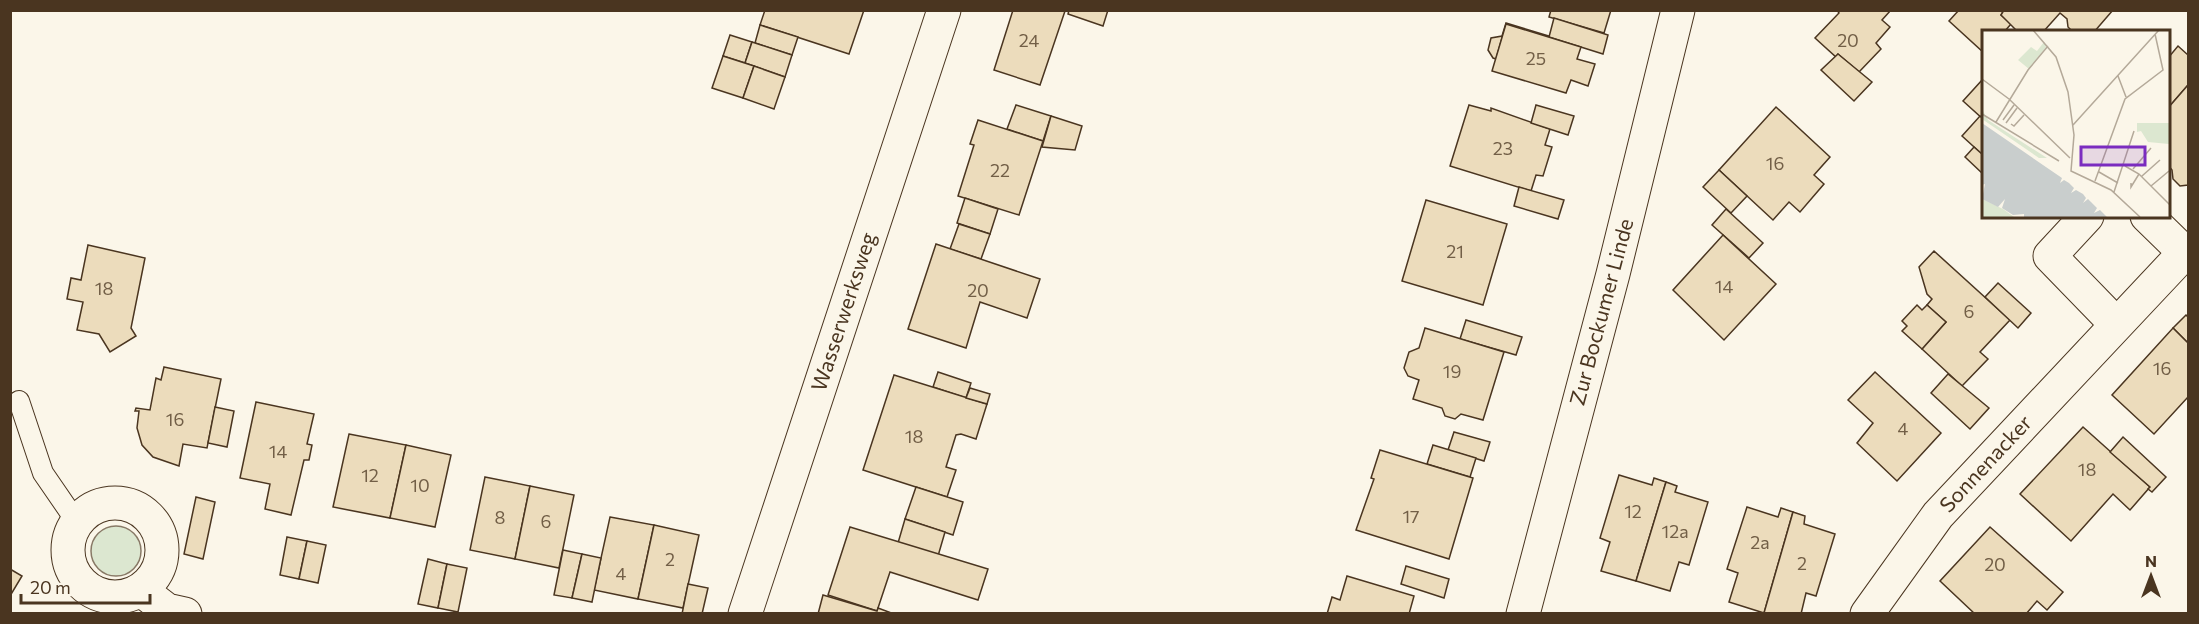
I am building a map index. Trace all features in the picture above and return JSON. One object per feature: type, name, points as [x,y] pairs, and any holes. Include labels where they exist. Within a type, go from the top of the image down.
[{"type":"street","name":"Wasserwerksweg","points":[[745,614],[944,10]]},
{"type":"street","name":"Zur Bockumer Linde","points":[[1523,614],[1613,274],[1678,10]]},
{"type":"street","points":[[2085,218],[2050,256],[2116,324]]},
{"type":"street","name":"Sonnenacker","points":[[1868,614],[1938,515],[2187,251],[2149,218]]},
{"type":"street","points":[[107,502],[131,504],[146,513],[158,528],[163,545],[161,564],[154,578],[141,590],[126,596],[109,597],[94,593],[81,582],[70,566],[67,554],[69,537],[76,521],[87,511],[107,502]]},
{"type":"street","points":[[141,590],[167,610],[185,614]]},
{"type":"lane","points":[[19,400],[43,473],[76,521]]},
{"type":"green space","points":[[116,526],[134,533],[141,551],[134,569],[116,576],[98,569],[91,551],[98,533]]},
{"type":"building","points":[[765,10],[864,10],[849,54],[760,25]]},
{"type":"building","points":[[1013,10],[1065,11],[1040,85],[994,70]]},
{"type":"building","points":[[1069,10],[1108,10],[1103,26],[1068,14]]},
{"type":"building","points":[[1551,10],[1611,10],[1604,33],[1549,17]]},
{"type":"building","points":[[1837,10],[1891,10],[1882,20],[1890,27],[1876,43],[1881,49],[1859,72],[1838,54],[1836,57],[1815,38],[1839,13]]},
{"type":"building","points":[[1959,10],[2004,10],[2001,15],[2011,24],[2006,30],[1982,30],[1982,51],[1949,21]]},
{"type":"building","points":[[2004,10],[2113,10],[2096,30],[2071,30],[2067,19],[2060,13],[2045,30],[2016,30],[2001,15]]},
{"type":"building","points":[[1554,18],[1608,35],[1603,54],[1549,37]]},
{"type":"building","points":[[1506,23],[1549,37],[1506,24],[1496,59],[1493,58],[1488,50],[1491,38],[1502,36]]},
{"type":"building","points":[[1506,24],[1581,47],[1577,59],[1595,64],[1588,86],[1571,80],[1566,93],[1492,71]]},
{"type":"building","points":[[760,25],[798,37],[792,55],[755,43]]},
{"type":"building","points":[[730,35],[752,42],[745,63],[723,56]]},
{"type":"building","points":[[752,42],[792,55],[785,77],[745,63]]},
{"type":"building","points":[[2178,46],[2188,55],[2188,85],[2169,107],[2169,57]]},
{"type":"building","points":[[1838,54],[1872,82],[1854,101],[1821,70]]},
{"type":"building","points":[[723,56],[754,66],[743,98],[712,88]]},
{"type":"building","points":[[754,66],[785,77],[774,109],[743,98]]},
{"type":"building","points":[[1982,80],[1982,118],[1963,101]]},
{"type":"building","points":[[2188,85],[2188,185],[2180,186],[2173,179],[2169,166],[2169,107]]},
{"type":"building","points":[[1016,105],[1051,116],[1043,141],[1007,129]]},
{"type":"building","points":[[1469,105],[1491,111],[1491,108],[1550,129],[1545,145],[1552,147],[1543,176],[1536,175],[1531,191],[1450,166]]},
{"type":"building","points":[[1536,105],[1574,116],[1568,135],[1531,123]]},
{"type":"building","points":[[1776,107],[1830,157],[1814,175],[1824,184],[1800,212],[1789,202],[1773,220],[1719,170]]},
{"type":"building","points":[[1051,116],[1082,126],[1075,150],[1042,147]]},
{"type":"building","points":[[1980,116],[1982,118],[1982,154],[1962,136]]},
{"type":"building","points":[[978,120],[1043,141],[1019,215],[958,196],[974,145],[970,144]]},
{"type":"building","points":[[1974,147],[1982,154],[1982,173],[1965,157]]},
{"type":"building","points":[[1719,170],[1747,196],[1731,213],[1703,187]]},
{"type":"building","points":[[1519,187],[1564,200],[1558,219],[1514,206]]},
{"type":"building","points":[[965,198],[998,209],[990,234],[957,223]]},
{"type":"building","points":[[1426,200],[1507,224],[1483,305],[1402,281]]},
{"type":"building","points":[[1726,209],[1763,243],[1749,258],[1712,225]]},
{"type":"building","points":[[959,224],[990,234],[981,259],[950,249]]},
{"type":"building","points":[[1723,235],[1776,284],[1724,340],[1673,290]]},
{"type":"building","points":[[936,244],[1040,279],[1027,318],[980,302],[966,348],[908,329]]},
{"type":"building","points":[[88,245],[145,258],[131,328],[136,336],[110,352],[99,334],[77,330],[83,302],[67,299],[71,278],[81,280]]},
{"type":"building","points":[[1934,251],[2010,320],[1980,352],[1988,359],[1962,386],[1922,349],[1946,322],[1927,305],[1932,299],[1927,294],[1919,267]]},
{"type":"building","points":[[1998,283],[2031,313],[2018,328],[1985,297]]},
{"type":"building","points":[[1917,305],[1922,310],[1927,305],[1946,322],[1922,349],[1902,331],[1907,326],[1902,321]]},
{"type":"building","points":[[2186,315],[2188,317],[2188,343],[2173,328]]},
{"type":"building","points":[[1466,320],[1522,337],[1516,355],[1460,339]]},
{"type":"building","points":[[1425,328],[1504,352],[1483,420],[1461,414],[1455,419],[1445,416],[1442,408],[1413,399],[1419,380],[1408,376],[1404,368],[1409,352],[1419,348]]},
{"type":"building","points":[[2173,328],[2188,343],[2188,397],[2154,434],[2112,395]]},
{"type":"building","points":[[164,367],[221,379],[207,448],[183,444],[179,466],[153,457],[142,445],[137,428],[139,411],[135,411],[136,408],[150,410],[156,378],[161,380]]},
{"type":"building","points":[[938,372],[971,383],[966,398],[933,387]]},
{"type":"building","points":[[1875,372],[1941,433],[1897,481],[1857,443],[1873,423],[1848,400]]},
{"type":"building","points":[[1948,374],[1989,408],[1970,429],[1931,393]]},
{"type":"building","points":[[894,375],[987,404],[976,439],[961,434],[956,435],[946,467],[956,470],[947,497],[863,470]]},
{"type":"building","points":[[970,388],[990,394],[987,404],[966,398]]},
{"type":"building","points":[[256,402],[314,414],[307,444],[312,445],[309,460],[304,460],[291,515],[265,509],[270,484],[240,478]]},
{"type":"building","points":[[215,407],[234,411],[227,447],[208,443]]},
{"type":"building","points":[[2083,427],[2150,487],[2130,510],[2113,494],[2071,541],[2020,494]]},
{"type":"building","points":[[1454,432],[1490,442],[1484,461],[1448,450]]},
{"type":"building","points":[[349,434],[406,445],[390,518],[333,507]]},
{"type":"building","points":[[2123,437],[2166,477],[2152,492],[2148,489],[2150,487],[2110,452]]},
{"type":"building","points":[[406,445],[451,455],[435,527],[390,518]]},
{"type":"building","points":[[1433,445],[1476,458],[1470,477],[1427,464]]},
{"type":"building","points":[[1380,450],[1473,478],[1449,559],[1356,530],[1374,479],[1371,478]]},
{"type":"building","points":[[1619,475],[1652,485],[1654,478],[1666,482],[1636,581],[1601,571],[1610,542],[1600,538]]},
{"type":"building","points":[[485,477],[530,486],[515,559],[470,550]]},
{"type":"building","points":[[1666,482],[1677,486],[1675,492],[1708,502],[1689,565],[1679,562],[1670,591],[1636,581]]},
{"type":"building","points":[[530,486],[574,495],[559,568],[515,559]]},
{"type":"building","points":[[916,487],[963,502],[953,535],[905,519]]},
{"type":"building","points":[[196,497],[215,502],[203,559],[184,554]]},
{"type":"building","points":[[1747,507],[1778,517],[1781,508],[1793,512],[1764,613],[1729,602],[1738,573],[1727,569]]},
{"type":"building","points":[[1793,512],[1805,516],[1804,524],[1835,534],[1816,596],[1806,593],[1801,614],[1767,614],[1764,613]]},
{"type":"building","points":[[610,517],[654,525],[638,599],[594,590]]},
{"type":"building","points":[[905,519],[945,532],[938,556],[898,543]]},
{"type":"building","points":[[654,525],[699,535],[683,608],[638,599]]},
{"type":"building","points":[[850,527],[988,569],[978,600],[890,572],[877,611],[828,595]]},
{"type":"building","points":[[1990,527],[2063,592],[2047,610],[2037,601],[2026,614],[1975,614],[1940,581]]},
{"type":"building","points":[[287,537],[307,541],[299,579],[280,575]]},
{"type":"building","points":[[307,541],[326,545],[318,583],[299,579]]},
{"type":"building","points":[[563,550],[582,554],[572,598],[554,595]]},
{"type":"building","points":[[582,554],[601,558],[592,602],[572,598]]},
{"type":"building","points":[[428,559],[447,564],[438,608],[418,604]]},
{"type":"building","points":[[447,564],[467,568],[458,612],[438,608]]},
{"type":"building","points":[[1406,566],[1449,579],[1444,598],[1401,584]]},
{"type":"building","points":[[10,569],[22,576],[10,596]]},
{"type":"building","points":[[1347,576],[1414,596],[1409,614],[1327,614],[1332,597],[1340,600]]},
{"type":"building","points":[[688,584],[708,588],[702,614],[682,614]]},
{"type":"building","points":[[823,595],[877,611],[878,608],[894,614],[818,614]]}]
